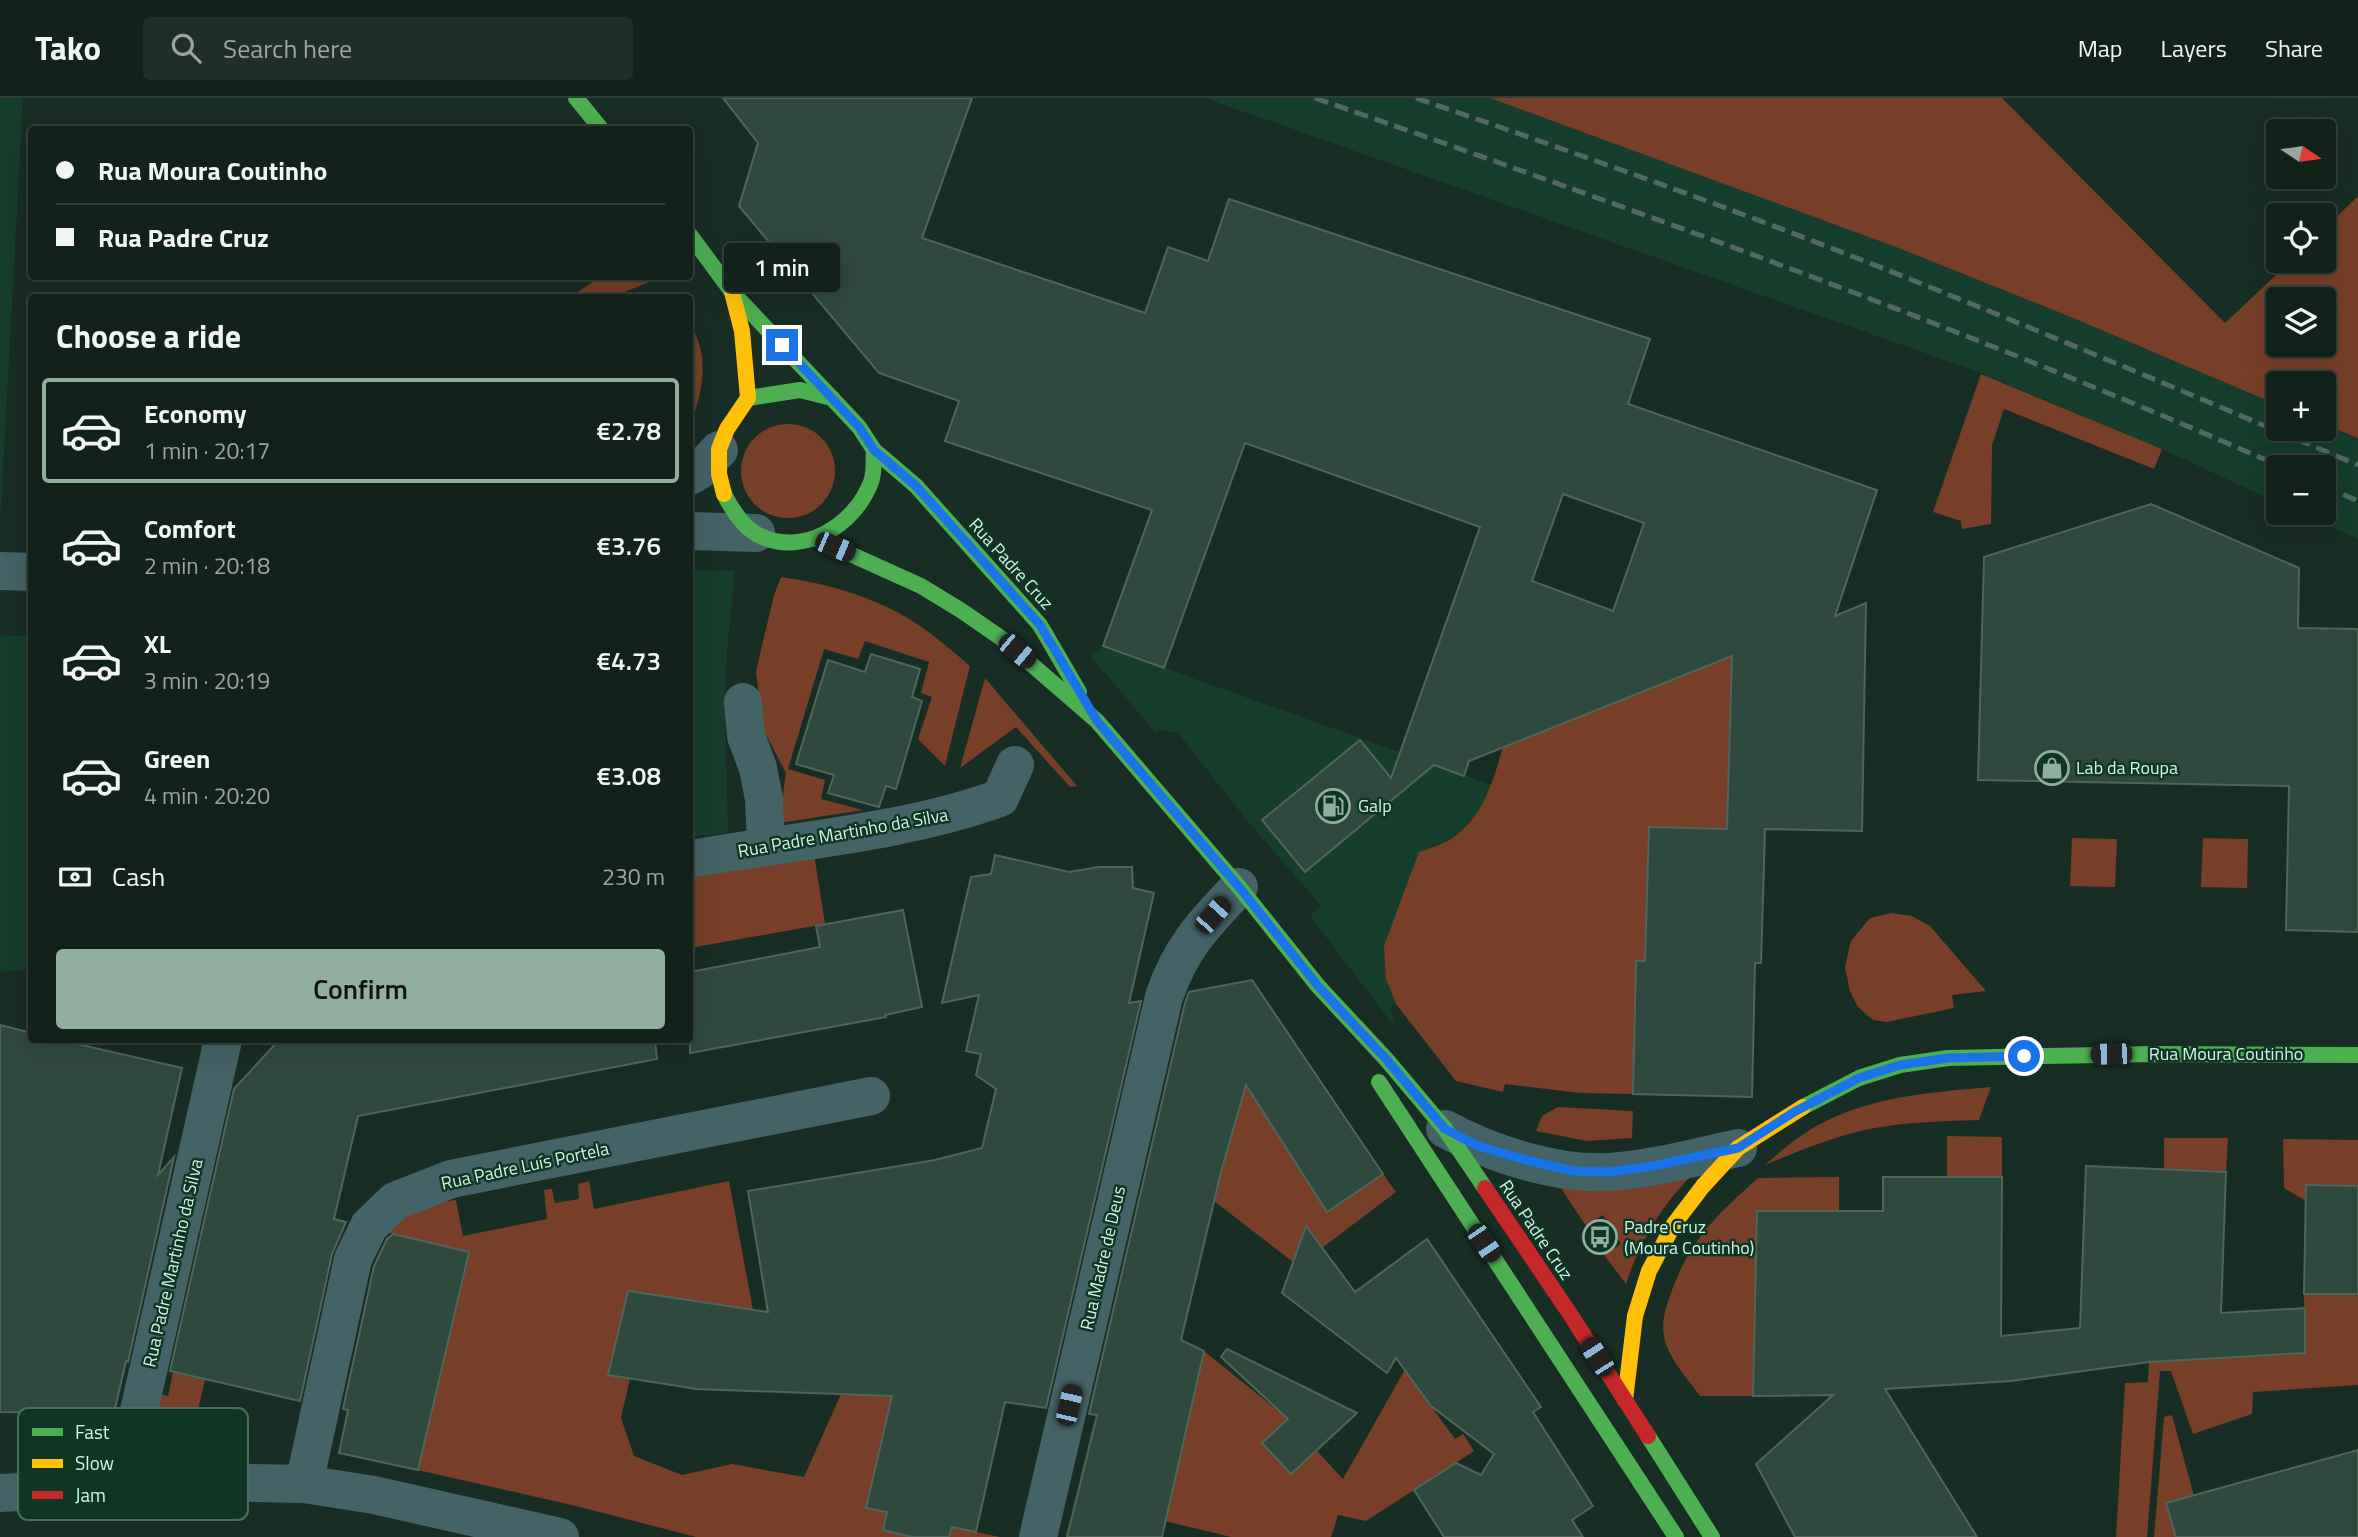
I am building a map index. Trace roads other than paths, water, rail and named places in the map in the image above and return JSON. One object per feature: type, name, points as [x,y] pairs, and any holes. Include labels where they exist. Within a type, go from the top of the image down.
[{"type":"street","points":[[576,98],[599,126]]},
{"type":"street","name":"Rua Padre Cruz","points":[[693,239],[732,292],[859,427],[874,450],[916,486],[1040,625],[1097,721]]},
{"type":"street","name":"Rua Padre Cruz","points":[[732,292],[742,331],[748,398]]},
{"type":"street","points":[[832,398],[800,390],[748,398],[728,426],[719,450],[719,482],[731,512],[756,533],[772,540],[795,544],[817,539],[842,526],[861,504],[872,480],[874,450]]},
{"type":"street","points":[[693,474],[700,471],[719,450]]},
{"type":"street","points":[[693,531],[756,533]]},
{"type":"street","points":[[817,539],[920,586],[962,611],[1001,638],[1097,721],[1239,887],[1318,986],[1676,1537]]},
{"type":"street","points":[[0,572],[28,572]]},
{"type":"street","points":[[743,702],[746,736],[758,768],[764,799],[766,845]]},
{"type":"street","name":"Rua Padre Martinho da Silva","points":[[693,858],[956,813],[1000,798],[1015,765]]},
{"type":"street","name":"Rua Madre de Deus","points":[[1038,1537],[1169,980],[1179,957],[1239,887]]},
{"type":"street","name":"Rua Padre Cruz","points":[[1318,986],[1386,1059],[1445,1129],[1570,1314],[1712,1537]]},
{"type":"street","name":"Rua Padre Martinho da Silva","points":[[140,1408],[222,1043]]},
{"type":"street","name":"Rua Moura Coutinho","points":[[1625,1399],[1635,1315],[1648,1271],[1674,1224],[1703,1186],[1738,1148],[1794,1112],[1848,1084],[1900,1065],[1948,1058],[2153,1054],[2358,1055]]},
{"type":"street","name":"Rua Padre Luís Portela","points":[[304,1484],[353,1259],[369,1226],[395,1201],[450,1179],[871,1096]]},
{"type":"street","name":"Rua Moura Coutinho","points":[[1445,1129],[1478,1146],[1574,1171],[1610,1172],[1653,1166],[1738,1148]]},
{"type":"street","points":[[248,1483],[304,1484],[374,1495],[560,1537]]},
{"type":"street","points":[[0,1493],[18,1492]]},
{"type":"railway","points":[[1315,98],[1681,228],[1923,319],[2266,460]]},
{"type":"railway","points":[[1416,98],[1633,174],[1849,255],[2358,465]]},
{"type":"railway","points":[[2336,491],[2358,501]]},
{"type":"place","name":"Lab da Roupa","points":[[2052,768]]},
{"type":"place","name":"Galp","points":[[1333,806]]},
{"type":"place","name":"Padre Cruz (Moura Coutinho)","points":[[1600,1237]]}]
